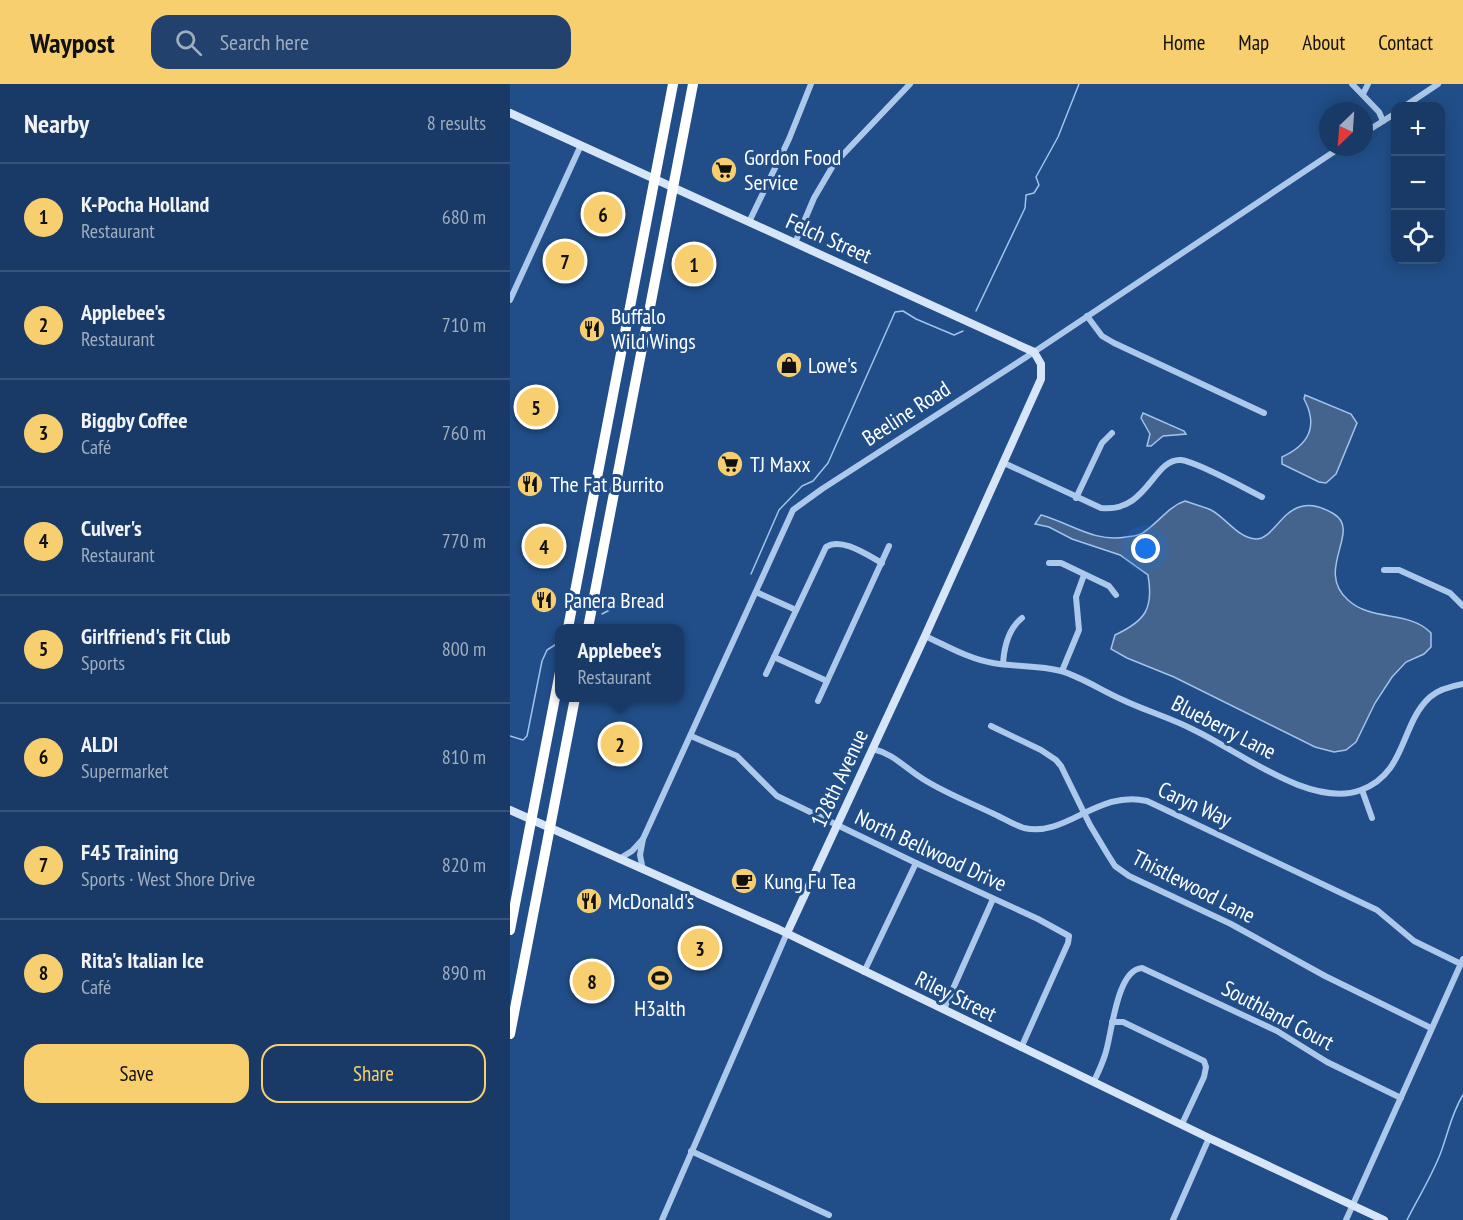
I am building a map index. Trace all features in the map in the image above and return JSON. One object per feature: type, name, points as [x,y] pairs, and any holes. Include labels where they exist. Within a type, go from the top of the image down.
[{"type":"highway","points":[[569,624],[673,84]]},
{"type":"highway","points":[[589,624],[693,84]]},
{"type":"highway","points":[[627,327],[633,336],[644,339]]},
{"type":"highway","points":[[510,930],[555,698]]},
{"type":"highway","points":[[510,1034],[515,978],[550,828],[574,702]]},
{"type":"street","points":[[749,222],[789,139],[811,84]]},
{"type":"street","points":[[795,243],[814,198],[834,164],[910,84]]},
{"type":"street","points":[[1352,84],[1379,112],[1383,121]]},
{"type":"street","points":[[1363,94],[1368,84]]},
{"type":"street","points":[[1411,102],[1438,84]]},
{"type":"street","name":"Felch Street","points":[[510,113],[1034,352]]},
{"type":"street","points":[[1373,127],[1391,116]]},
{"type":"street","points":[[510,300],[581,145]]},
{"type":"street","name":"Beeline Road","points":[[643,870],[640,855],[643,839],[794,510],[822,489],[1034,352],[1327,156]]},
{"type":"street","points":[[1087,316],[1102,336],[1114,343],[1264,413]]},
{"type":"street","name":"128th Avenue","points":[[662,1220],[787,933],[1041,379],[1041,364],[1034,352]]},
{"type":"street","points":[[1076,498],[1102,443],[1112,433]]},
{"type":"street","points":[[1004,464],[1101,508],[1114,509],[1138,498],[1166,464],[1182,460],[1262,497]]},
{"type":"street","points":[[766,674],[821,554],[830,544],[845,545],[882,563]]},
{"type":"street","points":[[818,701],[889,546]]},
{"type":"street","points":[[1049,563],[1061,563],[1109,586],[1116,594]]},
{"type":"street","points":[[1384,570],[1399,570],[1450,593],[1463,606]]},
{"type":"street","points":[[1062,671],[1079,630],[1076,597],[1084,575]]},
{"type":"street","points":[[756,592],[796,610]]},
{"type":"street","points":[[1003,664],[1004,648],[1013,627],[1022,618]]},
{"type":"street","name":"Blueberry Lane","points":[[925,636],[974,659],[1062,671],[1126,702],[1168,717],[1311,791],[1341,794],[1362,790],[1391,769],[1421,706],[1431,696],[1463,684]]},
{"type":"street","points":[[774,657],[827,681]]},
{"type":"street","name":"Thistlewood Lane","points":[[991,726],[1032,745],[1056,760],[1085,811],[1090,825],[1115,866],[1130,876],[1231,924],[1325,976],[1431,1028]]},
{"type":"street","name":"North Bellwood Drive","points":[[691,736],[737,756],[777,796],[1038,919],[1069,936],[1068,944],[1021,1048]]},
{"type":"street","name":"Caryn Way","points":[[873,749],[892,755],[933,785],[1024,828],[1049,828],[1112,801],[1133,797],[1162,806],[1377,910],[1414,941],[1462,961]]},
{"type":"street","points":[[1362,790],[1372,818]]},
{"type":"street","name":"Riley Street","points":[[510,810],[787,933],[1021,1048],[1384,1220]]},
{"type":"street","name":"Beeline Road","points":[[618,859],[632,851],[643,839]]},
{"type":"street","points":[[864,972],[916,863]]},
{"type":"street","points":[[944,1009],[993,899]]},
{"type":"street","points":[[1346,1220],[1462,961]]},
{"type":"street","name":"Southland Court","points":[[1112,1022],[1113,1013],[1130,974],[1136,968],[1142,968],[1277,1031],[1328,1062],[1401,1098]]},
{"type":"street","points":[[1094,1081],[1105,1056],[1112,1022],[1123,1022],[1204,1061],[1206,1067],[1204,1077],[1182,1124]]},
{"type":"street","points":[[1173,1220],[1209,1138]]},
{"type":"street","points":[[692,1151],[829,1215]]},
{"type":"water","points":[[1305,395],[1351,414],[1357,423],[1336,474],[1326,483],[1319,482],[1282,464],[1282,457],[1299,447],[1308,434],[1311,418],[1304,399]]},
{"type":"water","points":[[1143,413],[1184,431],[1186,434],[1163,436],[1151,446],[1147,446],[1150,434],[1141,418]]},
{"type":"water","points":[[1185,501],[1211,510],[1238,532],[1256,539],[1264,537],[1294,509],[1305,506],[1318,507],[1334,514],[1341,521],[1343,530],[1335,576],[1339,588],[1348,600],[1368,611],[1412,621],[1431,633],[1431,647],[1424,654],[1406,662],[1392,677],[1375,703],[1356,742],[1346,750],[1334,752],[1315,747],[1174,677],[1111,649],[1115,635],[1134,624],[1145,612],[1150,597],[1148,575],[1120,555],[1072,539],[1049,527],[1035,524],[1041,515],[1093,535],[1115,538],[1133,536],[1142,533],[1179,503]]},
{"type":"waterway","points":[[976,311],[1025,208],[1026,195],[1034,193],[1039,185],[1036,177],[1058,137],[1079,84]]},
{"type":"waterway","points":[[751,574],[779,510],[802,486],[813,481],[828,463],[895,312],[903,311],[954,335],[963,331]]},
{"type":"waterway","points":[[602,614],[617,606]]},
{"type":"waterway","points":[[510,736],[523,740],[527,736],[542,661],[547,650],[555,645]]},
{"type":"waterway","points":[[1407,1220],[1437,1161],[1453,1115],[1463,1095]]},
{"type":"place","name":"Gordon Food Service","points":[[724,170]]},
{"type":"place","name":"ALDI","points":[[603,214]]},
{"type":"place","name":"F45 Training","points":[[565,261]]},
{"type":"place","name":"K-Pocha Holland","points":[[694,264]]},
{"type":"place","name":"Buffalo Wild Wings","points":[[592,329]]},
{"type":"place","name":"Lowe's","points":[[789,365]]},
{"type":"place","name":"Girlfriend's Fit Club","points":[[536,407]]},
{"type":"place","name":"TJ Maxx","points":[[730,464]]},
{"type":"place","name":"The Fat Burrito","points":[[530,484]]},
{"type":"place","name":"Culver's","points":[[544,546]]},
{"type":"place","name":"Panera Bread","points":[[544,600]]},
{"type":"place","name":"Applebee's","points":[[620,744]]},
{"type":"place","name":"Kung Fu Tea","points":[[744,881]]},
{"type":"place","name":"McDonald's","points":[[589,901]]},
{"type":"place","name":"Biggby Coffee","points":[[700,948]]},
{"type":"place","name":"H3alth","points":[[660,978]]},
{"type":"place","name":"Rita's Italian Ice","points":[[592,981]]}]
